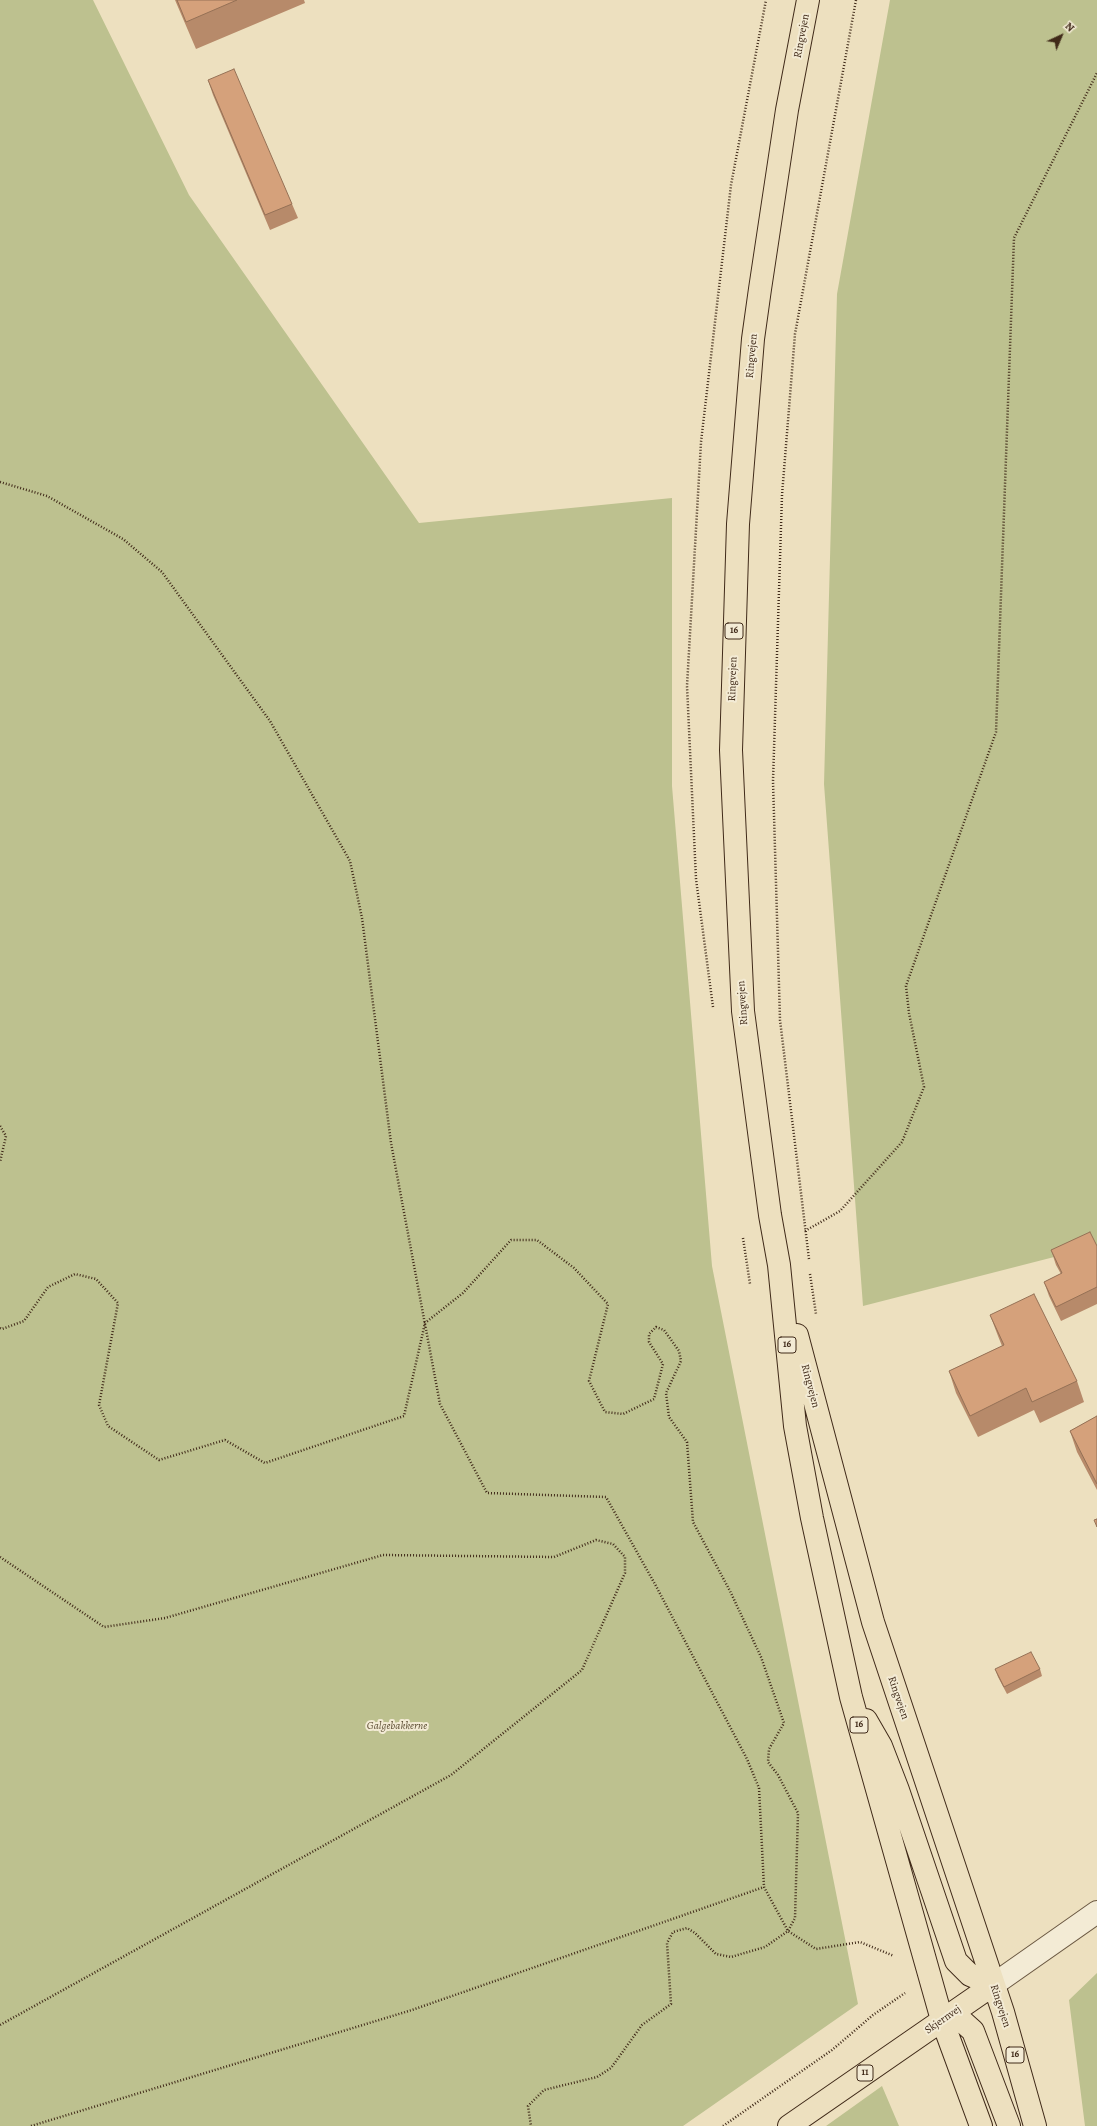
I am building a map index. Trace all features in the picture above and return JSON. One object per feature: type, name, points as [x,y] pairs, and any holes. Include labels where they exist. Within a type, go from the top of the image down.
[{"type":"main road","name":"Ringvejen","points":[[808,0],[775,183],[753,339],[738,524],[730,750],[743,1012],[770,1215],[779,1265],[795,1426],[812,1518],[851,1697],[942,2020],[981,2126]]},
{"type":"main road","name":"Ringvejen","points":[[779,1265],[873,1622],[1003,2012],[1035,2126]]},
{"type":"main road","points":[[851,1697],[881,1746],[898,1790],[956,1962],[970,1975],[993,1985]]},
{"type":"main road","name":"Skjernvej","points":[[788,2126],[993,1985]]},
{"type":"main road","points":[[942,2020],[963,2022],[973,2031],[1009,2126]]},
{"type":"street","name":"Skjernvej","points":[[993,1985],[1097,1912]]},
{"type":"path","points":[[809,1262],[780,1012],[773,781],[782,495],[795,334],[856,0]]},
{"type":"path","points":[[805,1231],[840,1211],[902,1142],[924,1087],[909,1013],[906,986],[996,732],[1014,238],[1097,73]]},
{"type":"path","points":[[0,482],[47,496],[123,539],[162,572],[270,721],[350,861],[362,918],[391,1143],[440,1404],[487,1493],[606,1497],[656,1586],[747,1759],[759,1788],[764,1887],[788,1931],[816,1949],[860,1942],[896,1957]]},
{"type":"path","points":[[0,1126],[6,1136],[0,1162]]},
{"type":"path","points":[[0,1328],[2,1329],[24,1321],[48,1287],[75,1274],[96,1279],[118,1302],[99,1405],[108,1426],[159,1460],[225,1440],[265,1463],[404,1416],[425,1323],[463,1293],[511,1240],[537,1240],[574,1268],[608,1304],[589,1381],[605,1412],[623,1414],[654,1399],[663,1364],[649,1342],[649,1334],[656,1327],[664,1330],[679,1351],[681,1361],[666,1393],[669,1417],[687,1442],[692,1522],[730,1590],[761,1657],[784,1723],[769,1749],[768,1762],[778,1775],[798,1813],[795,1918],[788,1931],[765,1947],[731,1957],[716,1954],[695,1933],[687,1928],[673,1932],[667,1944],[671,2004],[642,2025],[611,2068],[597,2077],[544,2090],[528,2106],[531,2126]]},
{"type":"path","points":[[810,1269],[816,1315]]},
{"type":"path","points":[[0,1557],[104,1627],[165,1618],[383,1555],[554,1557],[596,1540],[613,1544],[625,1557],[625,1573],[582,1670],[451,1775],[0,2026]]},
{"type":"path","points":[[31,2126],[412,2010],[764,1887]]},
{"type":"path","points":[[723,2126],[832,2050],[873,2015],[912,1989]]},
{"type":"green space","name":"Galgebakkerne","points":[[0,0],[93,0],[189,195],[419,523],[672,498],[672,786],[712,1266],[858,2004],[683,2126],[0,2126]]},
{"type":"green space","points":[[890,0],[1097,0],[1097,1246],[863,1306],[824,784],[837,294]]},
{"type":"green space","points":[[1097,1973],[1097,2126],[1085,2126],[1069,2000]]},
{"type":"green space","points":[[882,2086],[899,2126],[826,2126]]},
{"type":"building","points":[[177,0],[237,0],[186,22]]},
{"type":"building","points":[[234,69],[292,204],[265,215],[208,80]]},
{"type":"building","points":[[1090,1232],[1097,1246],[1097,1287],[1056,1307],[1044,1282],[1062,1273],[1051,1250]]},
{"type":"building","points":[[1034,1294],[1077,1381],[1032,1402],[1026,1388],[970,1416],[949,1371],[1004,1345],[990,1315]]},
{"type":"building","points":[[1097,1416],[1097,1484],[1070,1431]]},
{"type":"building","points":[[1097,1519],[1097,1527],[1094,1520]]},
{"type":"building","points":[[1031,1652],[1040,1669],[1004,1687],[995,1669]]}]
